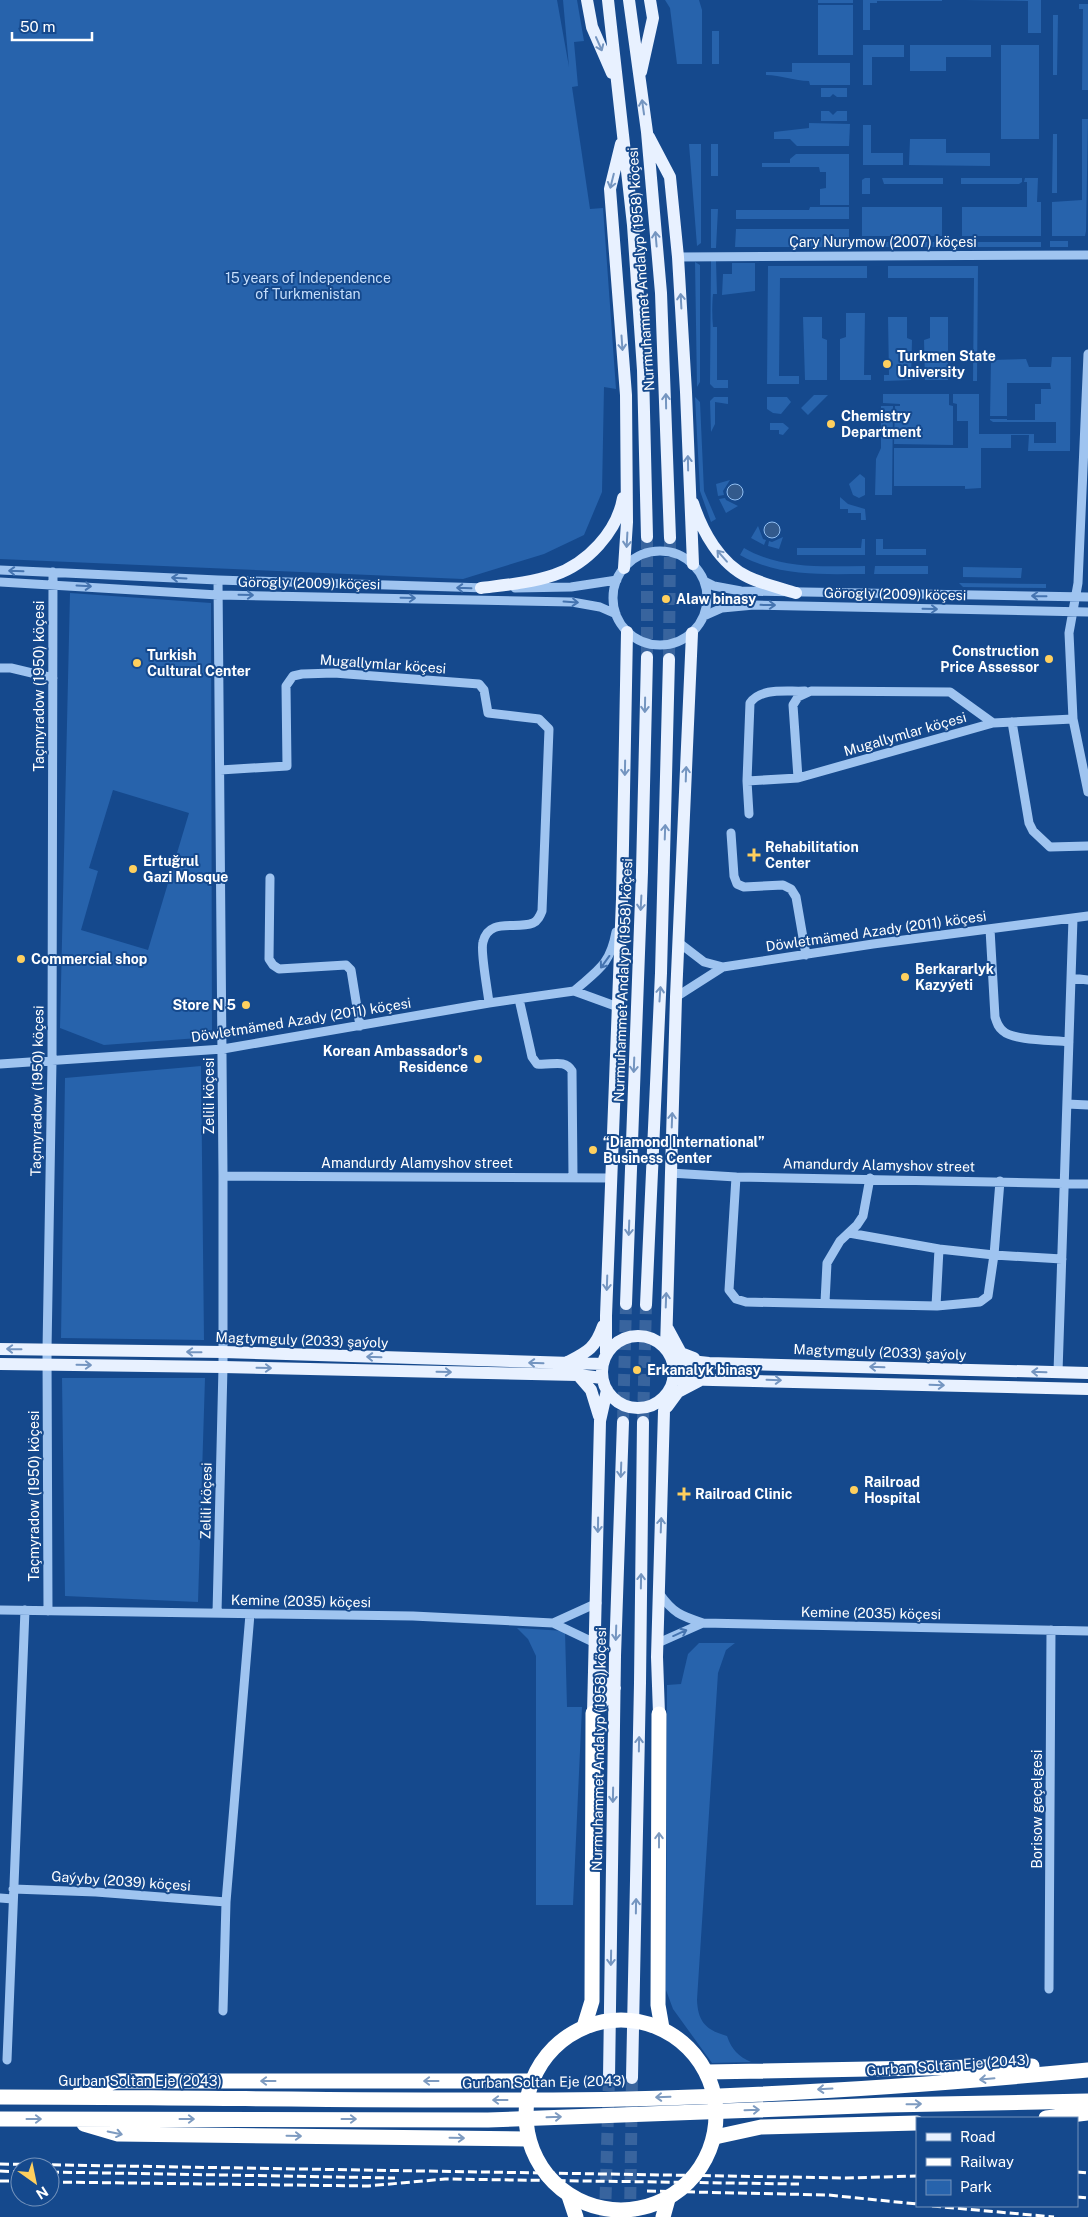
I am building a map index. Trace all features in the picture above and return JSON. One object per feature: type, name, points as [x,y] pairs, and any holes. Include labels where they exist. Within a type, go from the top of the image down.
[{"type":"highway","points":[[584,2027],[592,2001],[593,1713]]},
{"type":"highway","points":[[659,1714],[658,2005],[662,2028]]},
{"type":"highway","points":[[613,2020],[638,2021],[662,2028],[683,2042],[699,2059],[707,2072],[715,2093],[717,2115],[714,2137],[706,2159],[693,2179],[668,2198],[649,2207],[615,2210],[588,2205],[570,2196],[548,2177],[536,2158],[528,2139],[526,2113],[532,2081],[545,2059],[564,2040],[584,2027],[613,2020]]},
{"type":"highway","points":[[707,2072],[985,2066],[1088,2068]]},
{"type":"highway","name":"Gurban Soltan Eje (2043)","points":[[0,2097],[565,2100],[796,2091],[978,2080],[1088,2068]]},
{"type":"highway","points":[[64,2097],[117,2081],[532,2081]]},
{"type":"highway","points":[[0,2119],[488,2120],[887,2105],[1088,2102]]},
{"type":"highway","points":[[1058,2117],[1088,2113]]},
{"type":"highway","points":[[68,2119],[118,2134],[528,2139]]},
{"type":"highway","points":[[714,2137],[760,2127],[916,2123]]},
{"type":"highway","points":[[570,2196],[576,2217]]},
{"type":"highway","points":[[663,2217],[668,2198]]},
{"type":"main road","points":[[587,0],[592,27],[618,85]]},
{"type":"main road","name":"Nurmuhammet Andalyp (1958) köçesi","points":[[608,0],[633,225],[643,370],[647,536]]},
{"type":"main road","name":"Nurmuhammet Andalyp (1958) köçesi","points":[[629,0],[646,132],[661,293],[670,538]]},
{"type":"main road","points":[[639,81],[652,18],[650,0]]},
{"type":"main road","points":[[646,132],[670,177],[678,257],[693,564]]},
{"type":"main road","points":[[624,134],[610,189],[625,385],[628,522],[624,568]]},
{"type":"main road","points":[[481,588],[555,575],[578,562],[598,546],[611,528],[621,510],[627,479]]},
{"type":"main road","points":[[689,486],[694,506],[703,528],[714,547],[726,561],[748,577],[796,593]]},
{"type":"main road","points":[[593,1713],[600,1421],[604,1384],[622,899],[627,632]]},
{"type":"main road","points":[[659,1714],[657,1657],[664,1411],[671,1385],[665,1323],[678,942],[692,633]]},
{"type":"main road","name":"Nurmuhammet Andalyp (1958) köçesi","points":[[626,1304],[642,872],[647,657]]},
{"type":"main road","points":[[646,1305],[661,973],[669,659]]},
{"type":"main road","points":[[622,899],[642,872]]},
{"type":"main road","points":[[664,882],[678,942]]},
{"type":"main road","points":[[657,1039],[676,997]]},
{"type":"main road","points":[[618,1007],[635,1040]]},
{"type":"main road","points":[[564,1364],[587,1352],[598,1341],[606,1316]]},
{"type":"main road","points":[[665,1323],[681,1353],[708,1363]]},
{"type":"main road","points":[[605,1359],[614,1344],[624,1338],[635,1336],[652,1339],[669,1354]]},
{"type":"main road","name":"Magtymguly (2033) şaýoly","points":[[0,1349],[223,1352],[564,1364],[605,1359]]},
{"type":"main road","name":"Magtymguly (2033) şaýoly","points":[[669,1354],[708,1363],[1088,1373]]},
{"type":"main road","name":"Magtymguly (2033) şaýoly","points":[[0,1364],[578,1375],[604,1384]]},
{"type":"main road","points":[[578,1375],[592,1390],[600,1421]]},
{"type":"main road","points":[[604,1384],[614,1399],[625,1405],[637,1408],[650,1406],[660,1400],[671,1385],[704,1378],[1088,1389]]},
{"type":"main road","points":[[664,1411],[678,1392],[704,1378]]},
{"type":"main road","name":"Nurmuhammet Andalyp (1958) köçesi","points":[[609,2078],[615,1688],[623,1422]]},
{"type":"main road","points":[[632,2078],[643,1422]]},
{"type":"main road","points":[[640,1684],[657,1657]]},
{"type":"main road","points":[[593,1713],[615,1688],[595,1668]]},
{"type":"main road","points":[[640,1684],[659,1714]]},
{"type":"street","name":"Çary Nurymow (2007) köçesi","points":[[678,257],[1088,255]]},
{"type":"street","points":[[1088,354],[1078,582],[1069,633],[1072,719],[1088,792]]},
{"type":"street","points":[[661,551],[675,553],[693,564],[704,582],[707,602],[704,616],[692,633],[680,641],[659,645],[645,643],[627,632],[616,614],[613,594],[617,580],[624,568],[641,555],[661,551]]},
{"type":"street","name":"Görogly (2009) köçesi","points":[[0,570],[218,580],[481,588],[571,586],[617,580]]},
{"type":"street","name":"Taçmyradow (1950) köçesi","points":[[48,1611],[47,1350],[52,1061],[53,572]]},
{"type":"street","name":"Zelili köçesi","points":[[217,1613],[223,1367],[223,1049],[218,580]]},
{"type":"street","name":"Görogly (2009) köçesi","points":[[0,582],[218,595],[572,602],[600,607],[616,614]]},
{"type":"street","name":"Görogly (2009) köçesi","points":[[704,582],[714,586],[741,591],[1088,597]]},
{"type":"street","name":"Görogly (2009) köçesi","points":[[704,616],[722,608],[754,605],[1088,612]]},
{"type":"street","points":[[0,668],[11,668],[53,678]]},
{"type":"street","name":"Mugallymlar köçesi","points":[[220,770],[287,766],[286,686],[293,676],[302,674],[334,673],[479,684],[484,690],[488,713],[539,720],[545,723],[549,729],[542,912],[532,924],[498,926],[488,931],[482,943],[489,1003]]},
{"type":"street","points":[[750,814],[747,781],[750,703],[762,693],[812,691],[950,692],[994,723]]},
{"type":"street","points":[[798,778],[793,706],[798,697],[812,691]]},
{"type":"street","name":"Mugallymlar köçesi","points":[[747,781],[798,778],[994,723],[1072,719]]},
{"type":"street","points":[[1012,722],[1029,823],[1033,832],[1050,847],[1088,846]]},
{"type":"street","points":[[731,833],[734,876],[737,884],[744,887],[783,885],[790,889],[796,897],[806,955]]},
{"type":"street","points":[[270,878],[269,959],[273,966],[279,969],[346,965],[351,970],[360,1026]]},
{"type":"street","points":[[574,991],[602,967],[612,952],[622,899]]},
{"type":"street","name":"Döwletmämed Azady (2011) köçesi","points":[[676,997],[724,967],[1088,916]]},
{"type":"street","points":[[1058,1372],[1073,918]]},
{"type":"street","points":[[990,929],[995,1018],[998,1026],[1004,1032],[1015,1037],[1069,1042]]},
{"type":"street","points":[[678,942],[704,962],[724,967]]},
{"type":"street","points":[[1071,978],[1088,980]]},
{"type":"street","name":"Döwletmämed Azady (2011) köçesi","points":[[0,1064],[223,1049],[489,1003],[574,991],[618,1007]]},
{"type":"street","points":[[519,999],[532,1057],[537,1064],[546,1066],[564,1063],[569,1065],[572,1071],[573,1177]]},
{"type":"street","points":[[1067,1104],[1088,1105]]},
{"type":"street","name":"Amandurdy Alamyshov street","points":[[670,1173],[736,1177],[870,1178],[1088,1184]]},
{"type":"street","name":"Amandurdy Alamyshov street","points":[[223,1176],[611,1178]]},
{"type":"street","points":[[736,1177],[729,1290],[736,1299],[746,1302],[825,1302],[936,1306],[980,1302],[988,1296],[994,1255],[1000,1181]]},
{"type":"street","points":[[825,1302],[826,1262],[840,1241],[863,1216],[870,1178]]},
{"type":"street","points":[[849,1233],[994,1255],[1062,1259]]},
{"type":"street","points":[[936,1306],[939,1248]]},
{"type":"street","points":[[659,1592],[672,1610],[680,1616],[703,1623]]},
{"type":"street","name":"Kemine (2035) köçesi","points":[[0,1610],[413,1616],[552,1623],[597,1603]]},
{"type":"street","points":[[7,2060],[25,1610]]},
{"type":"street","points":[[223,2011],[226,1902],[250,1614]]},
{"type":"street","name":"Nurmuhammet Andalyp (1958) köçesi","points":[[552,1623],[595,1643]]},
{"type":"street","name":"Kemine (2035) köçesi","points":[[658,1643],[703,1623],[1088,1631]]},
{"type":"street","name":"Borisow geçelgesi","points":[[1049,1988],[1051,1630]]},
{"type":"street","name":"Gaýyby (2039) köçesi","points":[[13,1889],[96,1892],[226,1902]]},
{"type":"street","points":[[0,1898],[13,1899]]},
{"type":"green space","name":"15 years of Independence of Turkmenistan","points":[[0,0],[557,0],[569,67],[563,0],[577,0],[584,41],[574,42],[578,86],[572,87],[590,209],[603,208],[616,389],[604,387],[602,492],[584,535],[544,554],[463,579],[0,559]]},
{"type":"green space","points":[[665,0],[699,0],[702,10],[702,64],[677,64],[670,8]]},
{"type":"green space","points":[[818,0],[853,0],[853,3],[818,3]]},
{"type":"green space","points":[[863,0],[942,1],[877,1],[877,3],[870,3],[870,30],[863,30]]},
{"type":"green space","points":[[964,0],[1041,0],[1041,33],[1028,33],[1028,1]]},
{"type":"green space","points":[[1079,4],[1088,4],[1088,90],[1082,90],[1083,9],[1079,9]]},
{"type":"green space","points":[[818,5],[853,5],[853,55],[818,55]]},
{"type":"green space","points":[[1053,15],[1058,15],[1057,75],[1053,75]]},
{"type":"green space","points":[[712,31],[719,31],[719,64],[712,64]]},
{"type":"green space","points":[[863,45],[904,45],[904,57],[872,57],[872,85],[863,85]]},
{"type":"green space","points":[[910,45],[991,45],[991,57],[946,57],[946,71],[910,71]]},
{"type":"green space","points":[[1001,45],[1039,45],[1039,139],[1001,139]]},
{"type":"green space","points":[[792,63],[850,63],[850,85],[810,85],[809,81],[766,75],[766,72],[792,72]]},
{"type":"green space","points":[[821,88],[847,88],[847,97],[837,97],[833,94],[830,97],[821,97]]},
{"type":"green space","points":[[821,111],[829,111],[833,115],[837,111],[847,111],[847,121],[821,121]]},
{"type":"green space","points":[[1082,119],[1088,119],[1085,236],[1052,236],[1052,202],[1082,200]]},
{"type":"green space","points":[[809,123],[850,124],[849,146],[797,146],[790,139],[774,139],[774,132],[809,128]]},
{"type":"green space","points":[[863,125],[871,125],[871,153],[903,153],[903,165],[863,165]]},
{"type":"green space","points":[[1053,134],[1057,134],[1057,193],[1052,193]]},
{"type":"green space","points":[[910,139],[946,139],[946,153],[990,153],[990,166],[909,165]]},
{"type":"green space","points":[[689,144],[701,144],[701,243],[697,246]]},
{"type":"green space","points":[[711,144],[718,144],[718,176],[711,176]]},
{"type":"green space","points":[[796,154],[849,154],[849,205],[820,205],[820,189],[826,188],[826,172],[820,172],[819,167],[762,167],[762,163],[790,163],[790,159]]},
{"type":"green space","points":[[870,178],[870,194],[862,194],[862,180]]},
{"type":"green space","points":[[882,178],[943,178],[943,184],[884,184]]},
{"type":"green space","points":[[961,178],[1022,178],[1022,182],[1019,184],[961,184]]},
{"type":"green space","points":[[1025,178],[1038,178],[1037,202],[1041,202],[1041,236],[962,236],[962,207],[1027,207],[1027,182],[1024,182]]},
{"type":"green space","points":[[810,207],[849,207],[849,219],[736,219],[736,210],[809,210]]},
{"type":"green space","points":[[862,207],[942,207],[942,236],[862,236]]},
{"type":"green space","points":[[711,209],[718,209],[716,248],[711,248]]},
{"type":"green space","points":[[736,229],[849,229],[849,247],[735,247]]},
{"type":"green space","points":[[1050,241],[1068,241],[1068,247],[1050,247]]},
{"type":"green space","points":[[862,242],[942,242],[941,247],[862,247]]},
{"type":"green space","points":[[962,242],[1041,242],[1041,247],[962,247]]},
{"type":"green space","points":[[711,261],[716,261],[717,294],[713,294],[712,310],[713,327],[717,327],[717,380],[728,380],[728,388],[714,388],[710,384]]},
{"type":"green space","points":[[695,262],[700,265],[700,382],[697,387]]},
{"type":"green space","points":[[732,263],[755,263],[755,291],[722,295],[723,274],[732,274]]},
{"type":"green space","points":[[768,266],[867,266],[867,278],[780,278],[779,376],[799,376],[799,384],[767,384]]},
{"type":"green space","points":[[888,266],[978,266],[977,381],[973,381],[974,278],[888,278]]},
{"type":"green space","points":[[846,313],[865,313],[864,375],[871,375],[871,380],[840,380],[840,339],[846,337]]},
{"type":"green space","points":[[803,317],[822,317],[822,338],[827,340],[827,380],[805,380]]},
{"type":"green space","points":[[888,317],[907,317],[907,338],[912,340],[911,380],[884,381],[884,375],[889,375]]},
{"type":"green space","points":[[930,317],[948,317],[948,380],[925,380],[924,340],[930,338]]},
{"type":"green space","points":[[1052,357],[1071,357],[1070,451],[1028,451],[1029,435],[1011,435],[1011,448],[981,448],[981,488],[965,489],[965,486],[894,486],[894,448],[968,448],[968,421],[957,421],[957,404],[953,403],[953,394],[979,394],[979,434],[1034,434],[1034,443],[1056,443],[1056,422],[993,422],[990,420],[1035,420],[1035,404],[1041,404],[1041,389],[1051,389],[1050,383],[1007,383],[1007,416],[990,416],[991,360],[1026,359],[1029,367],[1051,367]]},
{"type":"green space","points":[[883,394],[949,394],[949,405],[953,406],[953,445],[894,444],[895,406],[900,406],[900,404],[883,403]]},
{"type":"green space","points":[[814,395],[828,395],[808,415],[801,408]]},
{"type":"green space","points":[[695,397],[700,402],[704,491],[716,519],[711,522],[700,491]]},
{"type":"green space","points":[[714,397],[728,397],[728,404],[715,402],[715,424],[711,432],[710,401]]},
{"type":"green space","points":[[767,397],[787,397],[791,402],[781,414],[773,413],[767,409]]},
{"type":"green space","points":[[881,406],[893,406],[892,495],[875,495],[876,459],[881,448]]},
{"type":"green space","points":[[770,423],[783,423],[789,428],[783,435],[779,434],[779,430],[770,430]]},
{"type":"green space","points":[[860,474],[865,478],[865,495],[859,498],[853,495],[849,484]]},
{"type":"green space","points":[[730,480],[723,491],[724,495],[718,496],[716,484]]},
{"type":"green space","points":[[840,497],[848,504],[865,509],[866,520],[861,520],[861,513],[848,513],[848,509],[840,509]]},
{"type":"green space","points":[[725,498],[738,506],[726,513],[719,499]]},
{"type":"green space","points":[[758,526],[763,539],[766,540],[764,545],[751,538]]},
{"type":"green space","points":[[783,537],[779,549],[768,546],[769,541],[772,542]]},
{"type":"green space","points":[[862,539],[865,539],[865,555],[797,555],[797,548],[861,548]]},
{"type":"green space","points":[[876,539],[883,539],[883,549],[926,549],[926,555],[876,555]]},
{"type":"green space","points":[[744,548],[758,555],[788,563],[818,566],[865,566],[865,574],[816,574],[785,571],[755,562],[740,555]]},
{"type":"green space","points":[[875,566],[928,566],[928,574],[874,574]]},
{"type":"green space","points":[[963,567],[1022,568],[1021,578],[963,577]]},
{"type":"green space","points":[[959,583],[1046,584],[1046,588],[963,587]]},
{"type":"green space","points":[[70,593],[211,603],[212,1037],[104,1045],[60,1028]],"holes":[[[113,790],[189,813],[148,950],[81,930],[98,871],[89,868]]]},
{"type":"green space","points":[[201,1066],[204,1340],[61,1338],[65,1078]]},
{"type":"green space","points":[[62,1378],[205,1378],[198,1602],[65,1596]]},
{"type":"green space","points":[[517,1628],[565,1631],[567,1707],[582,1707],[573,1905],[536,1905],[536,1656],[528,1639]]},
{"type":"green space","points":[[699,1643],[735,1643],[726,1650],[718,1673],[697,2000],[699,2014],[704,2024],[714,2031],[727,2036],[736,2052],[751,2062],[712,2063],[673,2009],[666,1990],[667,1685],[681,1684],[688,1654]]},
{"type":"shaded area","points":[[735,484],[743,492],[735,500],[727,492]]},
{"type":"shaded area","points":[[772,522],[780,530],[772,538],[764,530]]},
{"type":"tunnel","points":[[647,537],[647,657]]},
{"type":"tunnel","points":[[669,659],[670,538]]},
{"type":"tunnel","points":[[623,1422],[626,1304]]},
{"type":"tunnel","points":[[643,1422],[646,1305]]},
{"type":"tunnel","points":[[605,2217],[609,2078]]},
{"type":"tunnel","points":[[630,2217],[632,2078]]},
{"type":"railway","points":[[0,2164],[846,2178],[916,2176]]},
{"type":"railway","points":[[0,2171],[10,2172]]},
{"type":"railway","points":[[60,2172],[395,2178]]},
{"type":"railway","points":[[1078,2172],[1088,2173]]},
{"type":"railway","points":[[60,2182],[368,2186],[445,2179],[799,2184]]},
{"type":"railway","points":[[0,2181],[10,2181]]},
{"type":"railway","points":[[647,2191],[828,2195],[916,2204]]},
{"type":"railway","points":[[1078,2197],[1088,2198]]},
{"type":"railway","points":[[943,2207],[1054,2217]]},
{"type":"place","name":"Turkmen State University","points":[[887,364]]},
{"type":"place","name":"Chemistry Department","points":[[831,424]]},
{"type":"place","name":"Alaw binasy","points":[[666,599]]},
{"type":"place","name":"Construction Price Assessor","points":[[1049,659]]},
{"type":"place","name":"Turkish Cultural Center","points":[[137,663]]},
{"type":"place","name":"Rehabilitation Center","points":[[754,855]]},
{"type":"place","name":"Ertuğrul Gazi Mosque","points":[[133,869]]},
{"type":"place","name":"Commercial shop","points":[[21,959]]},
{"type":"place","name":"Berkararlyk Kazyýeti","points":[[905,977]]},
{"type":"place","name":"Store N 5","points":[[246,1005]]},
{"type":"place","name":"Korean Ambassador's Residence","points":[[478,1059]]},
{"type":"place","name":"“Diamond International” Business Center","points":[[593,1150]]},
{"type":"place","name":"Erkanalyk binasy","points":[[637,1370]]},
{"type":"place","name":"Railroad Hospital","points":[[854,1490]]},
{"type":"place","name":"Railroad Clinic","points":[[684,1494]]}]
